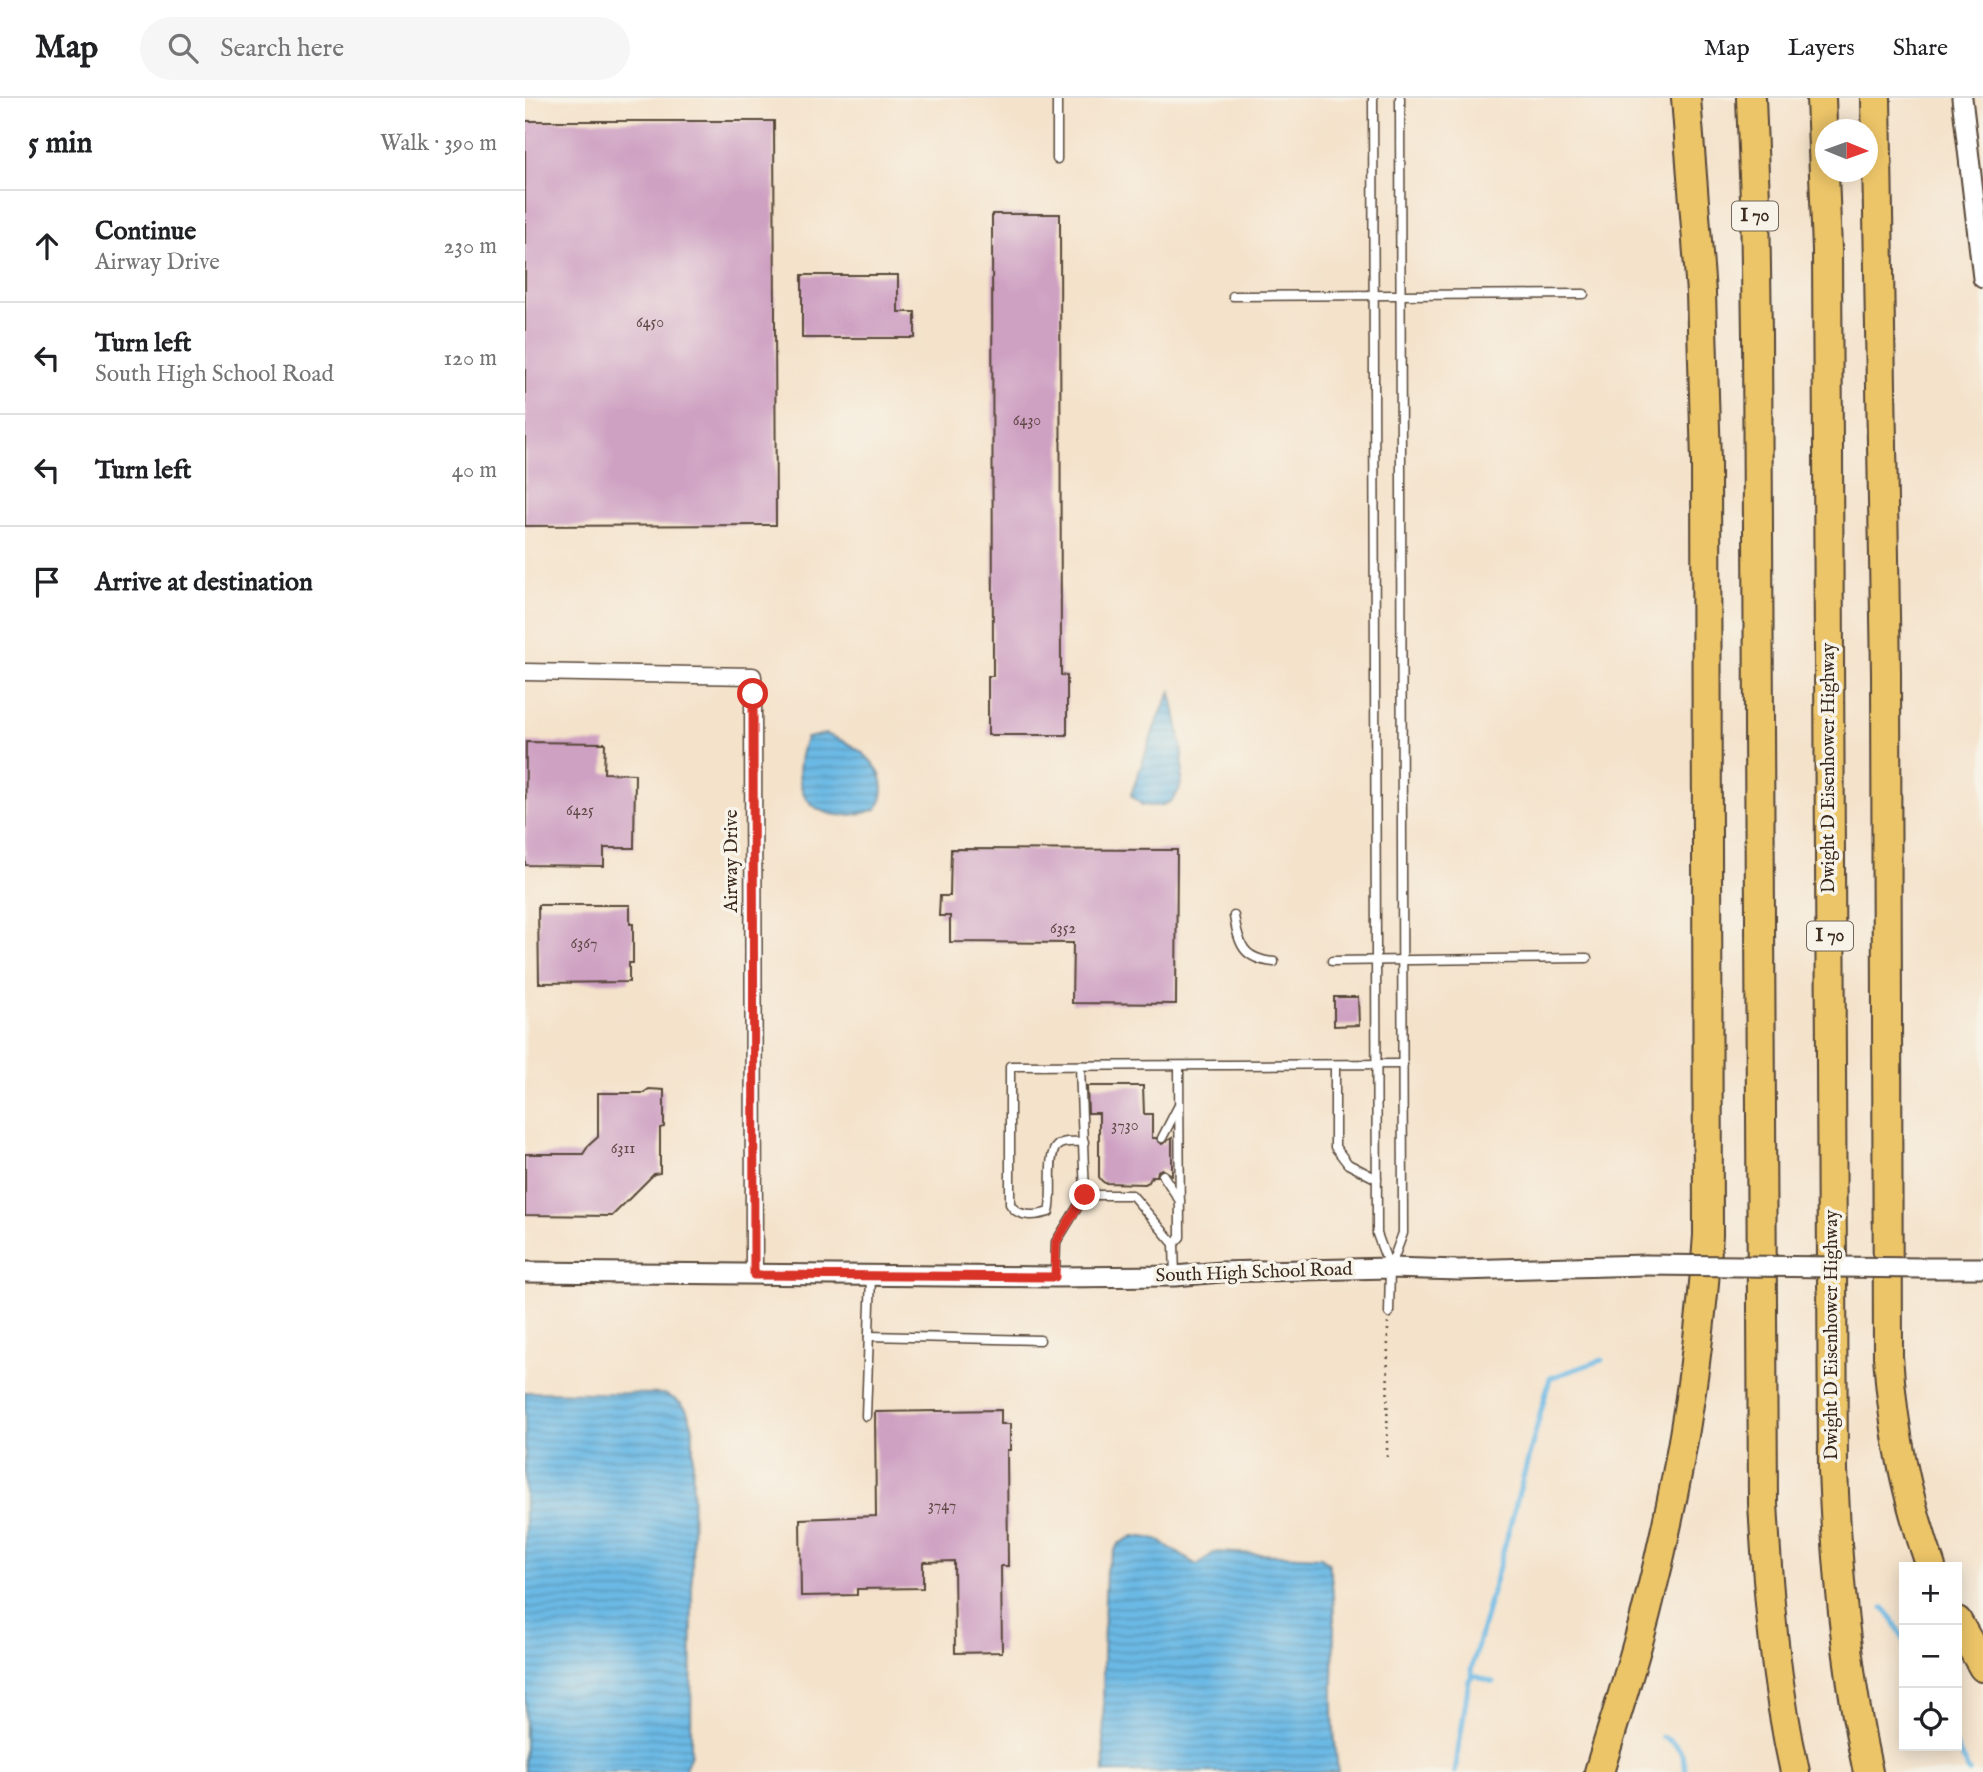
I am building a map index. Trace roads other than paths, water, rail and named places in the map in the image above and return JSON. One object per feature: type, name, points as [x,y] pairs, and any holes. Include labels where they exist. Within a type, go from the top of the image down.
[{"type":"highway","points":[[1599,1772],[1646,1613],[1678,1469],[1693,1386],[1708,1235],[1706,448],[1701,293],[1686,98]]},
{"type":"highway","name":"I 70","points":[[1751,98],[1757,308],[1763,1503],[1770,1612],[1781,1700],[1795,1772]]},
{"type":"highway","name":"Dwight D Eisenhower Highway","points":[[1821,98],[1827,262],[1833,1470],[1844,1634],[1868,1772]]},
{"type":"highway","points":[[1876,98],[1886,673],[1888,1356],[1898,1453],[1914,1518],[1929,1562]]},
{"type":"highway","points":[[1581,1772],[1678,1469]]},
{"type":"highway","points":[[1959,1625],[1983,1667]]},
{"type":"street","points":[[1962,98],[1983,278]]},
{"type":"street","name":"Airway Drive","points":[[525,672],[753,676],[754,1275]]},
{"type":"street","name":"South High School Road","points":[[525,1272],[1055,1277],[1175,1276],[1221,1272],[1390,1268],[1459,1270],[1645,1265],[1983,1268]]},
{"type":"lane","points":[[1057,98],[1057,159]]},
{"type":"lane","points":[[1373,98],[1377,1234],[1390,1268]]},
{"type":"lane","points":[[1389,1313],[1390,1268],[1403,1233],[1400,98]]},
{"type":"lane","points":[[1233,296],[1584,294]]},
{"type":"lane","points":[[1234,916],[1243,948],[1250,956],[1260,961],[1274,962]]},
{"type":"lane","points":[[1332,961],[1587,958]]},
{"type":"lane","points":[[1084,1142],[1065,1142],[1054,1149],[1052,1203],[1049,1212],[1021,1214],[1014,1211],[1010,1204],[1010,1066],[1403,1064]]},
{"type":"lane","points":[[1335,1065],[1335,1147],[1348,1164],[1377,1179]]},
{"type":"lane","points":[[1055,1277],[1056,1242],[1085,1195],[1080,1066]]},
{"type":"lane","points":[[1174,1244],[1180,1237],[1178,1066]]},
{"type":"lane","points":[[1162,1138],[1179,1105]]},
{"type":"lane","points":[[1163,1175],[1179,1201]]},
{"type":"lane","points":[[1085,1195],[1132,1195],[1174,1244],[1175,1276]]},
{"type":"lane","points":[[866,1416],[871,1276]]},
{"type":"lane","points":[[869,1336],[1041,1340]]},
{"type":"water","points":[[1171,691],[1183,762],[1179,789],[1166,804],[1142,805],[1131,795],[1155,726]]},
{"type":"water","points":[[825,734],[861,752],[878,771],[882,795],[877,809],[838,815],[811,804],[803,793],[800,759],[806,738]]},
{"type":"water","points":[[525,1392],[664,1394],[681,1403],[689,1416],[693,1429],[691,1754],[684,1772],[525,1772]]},
{"type":"water","points":[[1134,1536],[1156,1539],[1197,1565],[1215,1552],[1321,1557],[1329,1563],[1334,1634],[1333,1714],[1338,1772],[1104,1772],[1103,1654],[1106,1569],[1118,1544]]},
{"type":"waterway","points":[[1455,1772],[1469,1680],[1473,1675],[1471,1670],[1550,1378],[1602,1360]]},
{"type":"waterway","points":[[1883,1608],[1899,1631]]},
{"type":"waterway","points":[[1473,1675],[1493,1682]]},
{"type":"waterway","points":[[1662,1737],[1680,1750],[1686,1772]]},
{"type":"waterway","points":[[1958,1751],[1969,1772]]}]
